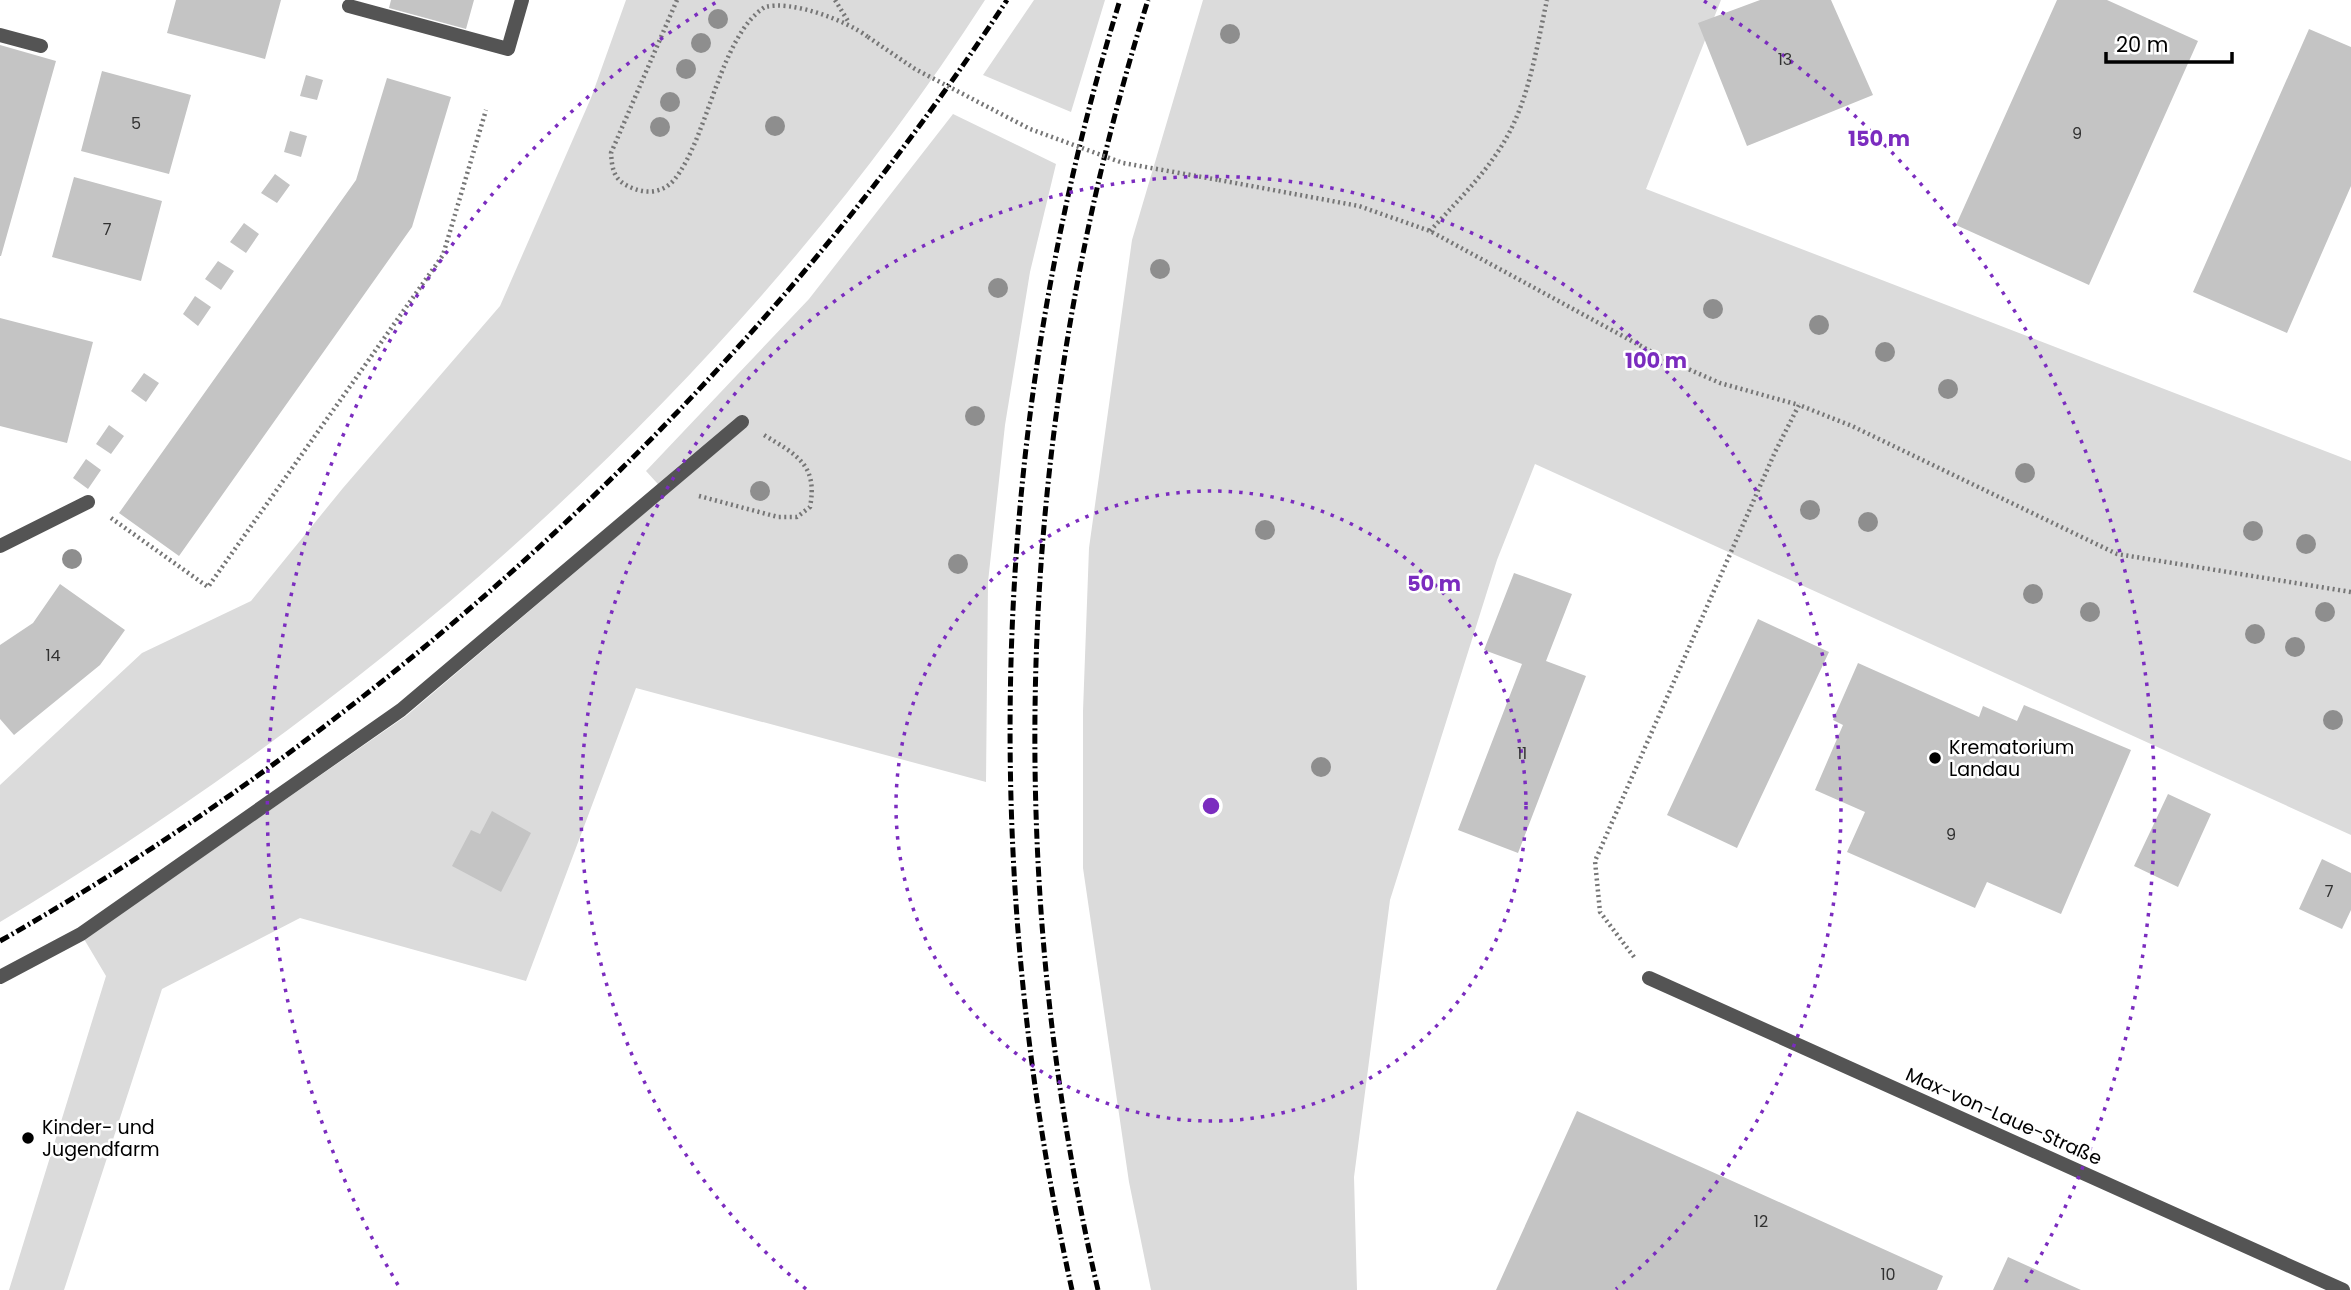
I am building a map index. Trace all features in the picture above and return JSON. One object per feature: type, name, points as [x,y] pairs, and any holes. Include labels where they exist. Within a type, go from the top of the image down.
[{"type":"street","points":[[349,6],[508,49],[522,0]]},
{"type":"street","points":[[0,35],[41,46]]},
{"type":"street","points":[[0,977],[81,934],[401,710],[742,422]]},
{"type":"street","points":[[0,546],[88,502]]},
{"type":"street","name":"Max-von-Laue-Straße","points":[[1649,978],[2343,1290]]},
{"type":"path","points":[[677,0],[611,153],[613,172],[621,183],[636,191],[653,192],[673,180],[746,25],[766,5],[793,2],[848,21]]},
{"type":"path","points":[[835,0],[848,21],[915,69],[1030,129],[1123,163],[1359,206],[1430,231],[1663,358],[1720,383],[1799,405],[1852,426],[2117,554],[2351,592]]},
{"type":"path","points":[[1430,231],[1494,158],[1514,124],[1528,81],[1547,0]]},
{"type":"path","points":[[88,502],[208,587],[443,256],[486,110]]},
{"type":"path","points":[[1649,978],[1600,912],[1595,861],[1775,452],[1799,405]]},
{"type":"path","points":[[665,487],[778,517],[797,517],[810,507],[813,491],[808,470],[798,456],[742,422]]},
{"type":"shaded area","points":[[626,0],[985,0],[888,139],[782,272],[667,398],[545,517],[417,629],[282,734],[143,832],[0,922],[0,785],[142,653],[251,601],[343,488],[500,306],[591,98]]},
{"type":"shaded area","points":[[1034,0],[1105,0],[1071,112],[983,75]]},
{"type":"shaded area","points":[[1203,0],[1721,0],[1646,189],[2351,461],[2351,835],[1535,464],[1497,560],[1390,900],[1354,1177],[1357,1290],[1151,1290],[1129,1182],[1083,868],[1083,711],[1089,548],[1132,240]]},
{"type":"shaded area","points":[[953,114],[1056,164],[1030,272],[1005,425],[988,582],[986,782],[636,688],[526,981],[300,918],[162,989],[64,1290],[9,1290],[106,976],[84,939],[406,716],[667,494],[646,471],[809,299]]},
{"type":"building","points":[[176,0],[281,0],[265,59],[167,33]]},
{"type":"building","points":[[391,0],[474,0],[466,29],[389,8]]},
{"type":"building","points":[[1760,0],[1831,0],[1873,95],[1747,146],[1698,23]]},
{"type":"building","points":[[2057,0],[2107,0],[2198,41],[2089,285],[1956,225]]},
{"type":"building","points":[[2309,29],[2351,47],[2351,186],[2287,333],[2193,292]]},
{"type":"building","points":[[0,45],[56,61],[1,256],[0,256]]},
{"type":"building","points":[[102,71],[191,95],[169,174],[81,151]]},
{"type":"building","points":[[306,75],[323,80],[317,100],[300,96]]},
{"type":"building","points":[[387,78],[451,97],[412,227],[179,556],[119,513],[356,180]]},
{"type":"building","points":[[290,131],[307,136],[301,157],[284,152]]},
{"type":"building","points":[[275,174],[290,185],[277,203],[261,193]]},
{"type":"building","points":[[74,177],[162,201],[141,281],[52,257]]},
{"type":"building","points":[[244,223],[259,234],[246,253],[230,242]]},
{"type":"building","points":[[218,261],[234,271],[221,290],[205,279]]},
{"type":"building","points":[[195,296],[211,307],[198,326],[183,314]]},
{"type":"building","points":[[0,318],[93,342],[67,443],[0,426]]},
{"type":"building","points":[[144,373],[159,383],[146,402],[131,391]]},
{"type":"building","points":[[109,425],[124,436],[111,454],[96,444]]},
{"type":"building","points":[[86,459],[101,470],[88,489],[73,478]]},
{"type":"building","points":[[1514,573],[1572,594],[1546,661],[1586,676],[1518,853],[1458,830],[1522,664],[1484,650]]},
{"type":"building","points":[[60,584],[125,630],[100,665],[14,735],[0,719],[0,645],[33,623]]},
{"type":"building","points":[[1758,619],[1829,652],[1737,848],[1667,815]]},
{"type":"building","name":"Krematorium Landau","points":[[1858,663],[1979,717],[1983,706],[2017,721],[2024,705],[2131,750],[2061,914],[1987,882],[1975,908],[1847,852],[1865,812],[1815,790],[1843,725],[1833,720]]},
{"type":"building","points":[[2168,794],[2211,814],[2178,887],[2134,866]]},
{"type":"building","points":[[492,811],[531,833],[501,892],[452,866],[471,830],[480,834]]},
{"type":"building","points":[[2322,859],[2351,873],[2351,910],[2342,929],[2299,909]]},
{"type":"building","points":[[1577,1111],[1943,1276],[1937,1290],[1496,1290]]},
{"type":"building","points":[[2008,1257],[2081,1290],[1993,1290]]},
{"type":"railway","points":[[0,941],[147,851],[290,752],[427,645],[559,529],[683,406],[800,276],[908,141],[1007,0]]},
{"type":"railway","points":[[1072,1290],[1041,1129],[1021,967],[1011,805],[1012,642],[1023,480],[1044,318],[1077,158],[1120,0]]},
{"type":"railway","points":[[1098,1290],[1066,1129],[1046,967],[1036,804],[1037,642],[1049,479],[1071,318],[1104,158],[1148,0]]},
{"type":"place","name":"Krematorium Landau","points":[[1935,758]]},
{"type":"place","name":"Kinder- und Jugendfarm","points":[[28,1138]]}]
